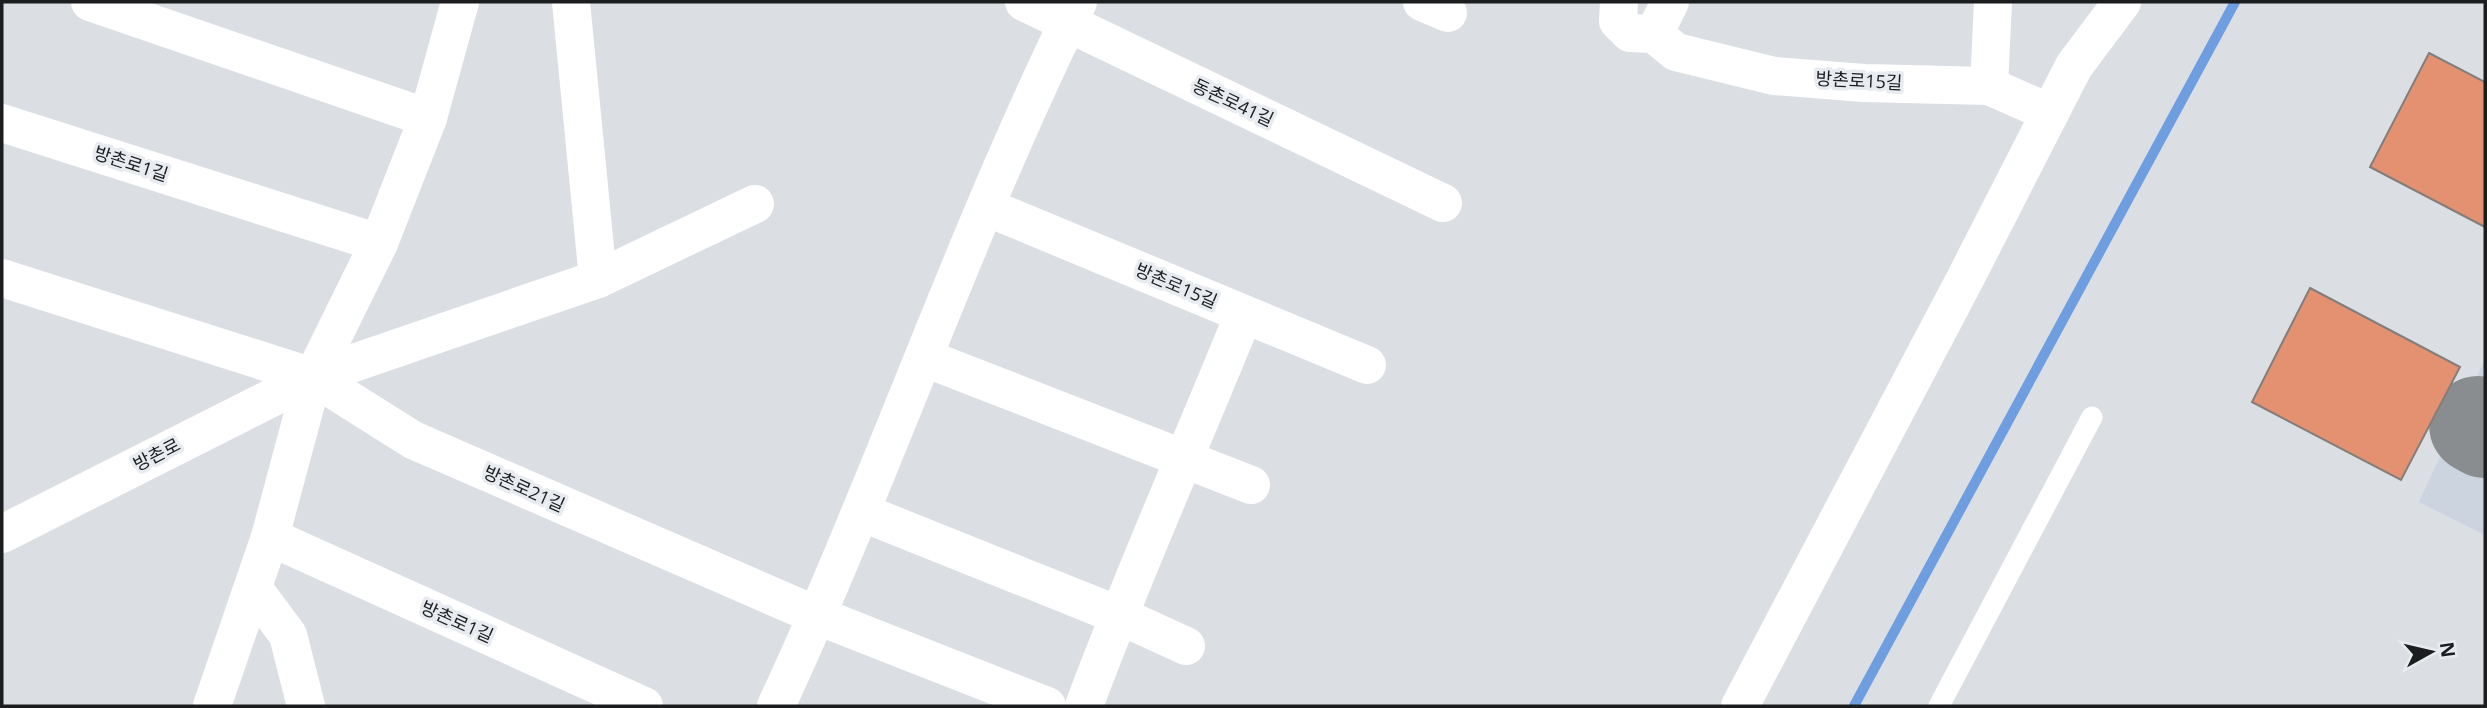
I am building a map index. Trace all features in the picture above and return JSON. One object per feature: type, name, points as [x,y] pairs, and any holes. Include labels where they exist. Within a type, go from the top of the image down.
[{"type":"street","points":[[90,2],[428,118]]},
{"type":"street","points":[[212,706],[271,537],[313,377],[379,243],[428,118],[460,2]]},
{"type":"street","points":[[571,2],[598,279]]},
{"type":"street","name":"동촌로41길","points":[[1024,2],[1072,13],[1443,203]]},
{"type":"street","name":"방촌로15길","points":[[1619,2],[1618,22],[1630,33],[1662,18],[1676,52],[1774,76],[1864,83],[1989,86]]},
{"type":"street","points":[[1993,2],[1989,86],[2050,113]]},
{"type":"street","points":[[1740,706],[2074,66],[2122,2]]},
{"type":"street","points":[[776,706],[818,616],[986,207],[1072,13]]},
{"type":"street","name":"방촌로1길","points":[[2,122],[379,243]]},
{"type":"street","points":[[313,377],[598,279],[755,204]]},
{"type":"street","name":"방촌로15길","points":[[986,207],[1367,365]]},
{"type":"street","name":"방촌로21길","points":[[2,278],[313,377],[413,440],[818,616],[1028,703]]},
{"type":"street","points":[[1084,706],[1118,615],[1186,459],[1244,314]]},
{"type":"street","points":[[925,358],[1251,485]]},
{"type":"street","name":"방촌로","points":[[2,534],[313,377]]},
{"type":"street","points":[[861,512],[1118,615],[1186,646]]},
{"type":"street","name":"방촌로1길","points":[[271,537],[644,706]]},
{"type":"street","points":[[253,588],[288,635],[306,706]]},
{"type":"lane","points":[[1939,706],[2092,417]]},
{"type":"shaded area","points":[[2485,359],[2485,535],[2419,502]]},
{"type":"building","points":[[2429,53],[2485,82],[2485,227],[2370,167]]},
{"type":"building","points":[[2310,288],[2460,367],[2401,480],[2252,402]]},
{"type":"waterway","points":[[1854,706],[2235,2]]},
{"type":"taxiway","points":[[2478,425],[2485,429]]}]
